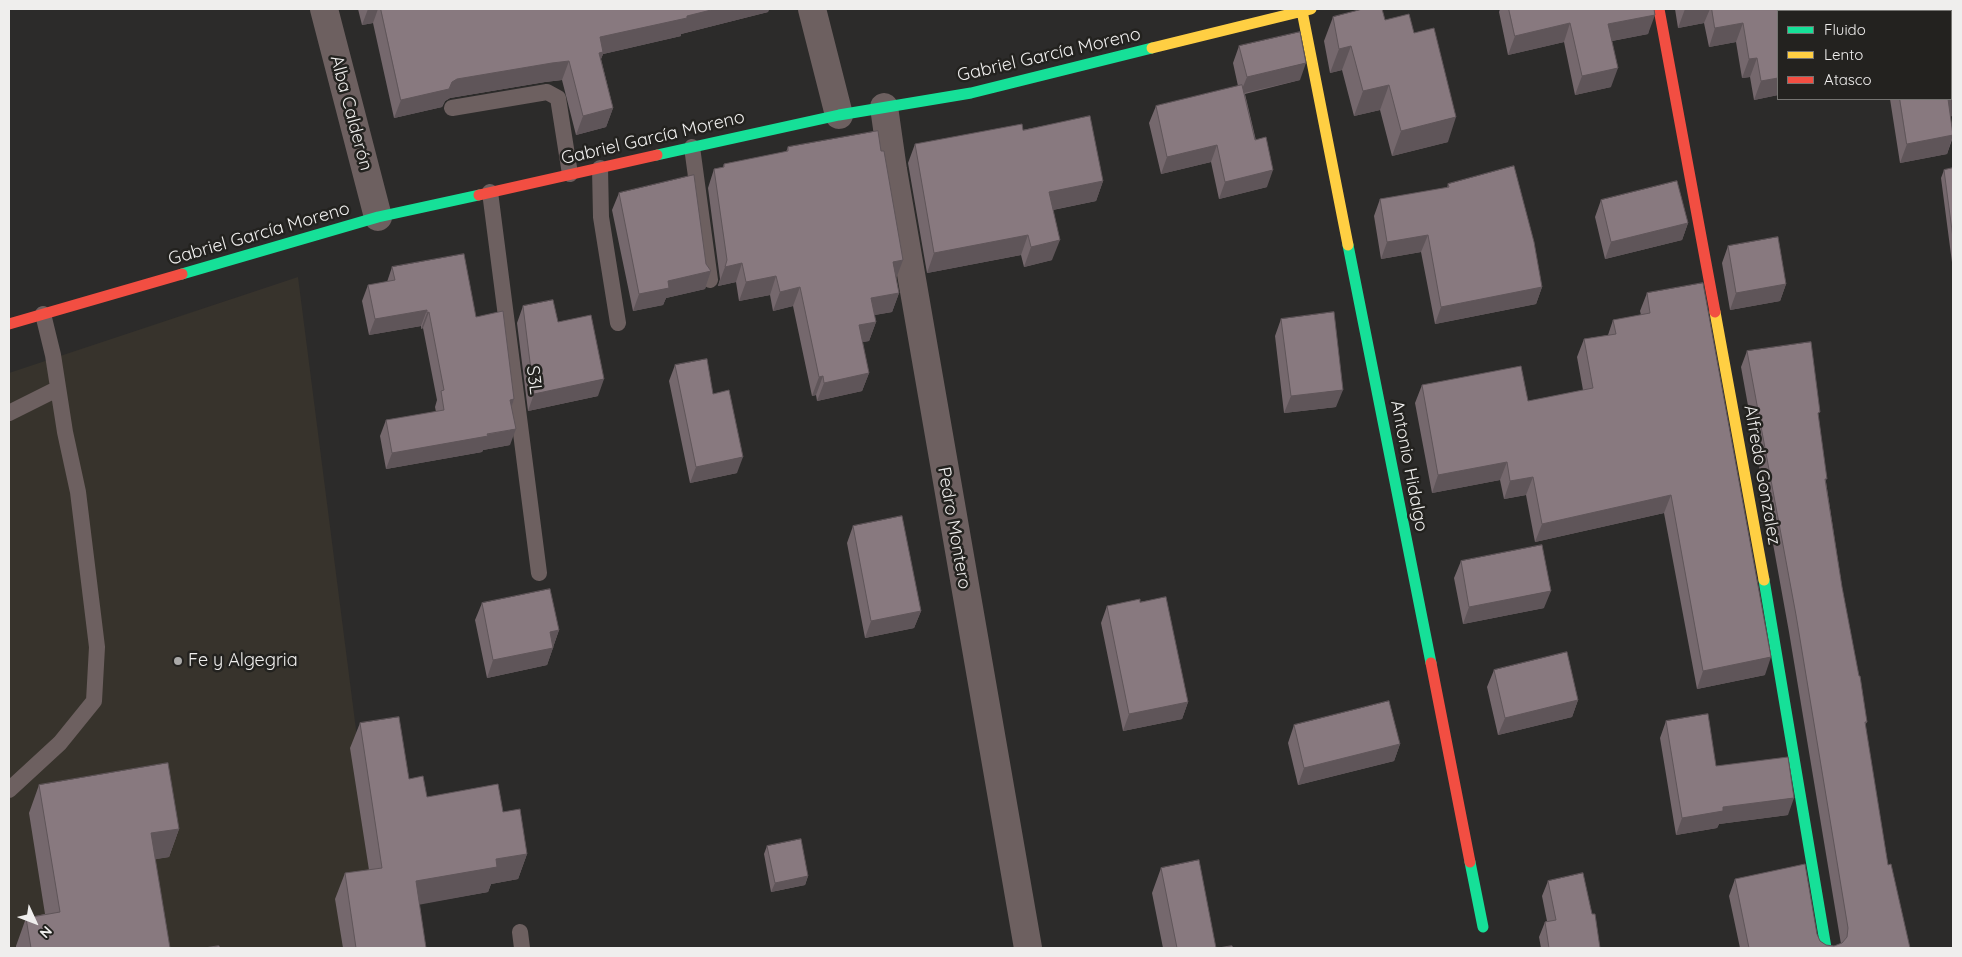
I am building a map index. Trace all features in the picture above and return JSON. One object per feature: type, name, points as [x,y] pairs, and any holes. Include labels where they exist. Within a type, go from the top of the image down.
[{"type":"street","name":"Alba Calderón","points":[[324,9],[378,217]]},
{"type":"street","points":[[812,9],[839,115]]},
{"type":"street","name":"Alfredo Gonzalez","points":[[1659,9],[1774,635],[1826,948]]},
{"type":"street","name":"Gabriel García Moreno","points":[[9,324],[378,217],[839,115],[971,93],[1263,15],[1306,10]]},
{"type":"street","name":"Antonio Hidalgo","points":[[1306,10],[1483,927]]},
{"type":"street","name":"Pedro Montero","points":[[884,107],[893,170],[969,615],[1028,948]]},
{"type":"lane","points":[[452,108],[547,92],[558,98],[570,174]]},
{"type":"lane","points":[[692,147],[710,280]]},
{"type":"lane","points":[[600,168],[601,217],[618,323]]},
{"type":"lane","name":"S3L","points":[[490,192],[539,573]]},
{"type":"lane","points":[[9,790],[60,743],[94,701],[98,647],[78,492],[57,390],[54,355],[44,314]]},
{"type":"lane","points":[[9,413],[57,390]]},
{"type":"lane","points":[[520,932],[522,948]]},
{"type":"shaded area","name":"Fe y Algegria","points":[[298,277],[384,948],[9,948],[9,373]]},
{"type":"building","points":[[381,9],[715,9],[687,16],[687,18],[600,37],[603,52],[599,53],[613,108],[583,116],[569,61],[457,79],[452,82],[449,89],[401,100]]},
{"type":"building","points":[[1363,9],[1382,9],[1385,20],[1409,14],[1414,33],[1434,28],[1456,117],[1401,131],[1389,85],[1363,91],[1351,46],[1339,49],[1333,17]]},
{"type":"building","points":[[1509,9],[1654,9],[1655,15],[1608,24],[1618,68],[1582,76],[1570,23],[1515,36]]},
{"type":"building","points":[[1712,9],[1953,9],[1953,98],[1952,10],[1777,10],[1777,78],[1761,81],[1757,58],[1749,59],[1743,23],[1715,28]]},
{"type":"building","points":[[1300,32],[1306,63],[1247,77],[1239,46]]},
{"type":"building","points":[[1242,85],[1255,140],[1266,137],[1273,170],[1225,182],[1217,145],[1167,157],[1156,106]]},
{"type":"building","points":[[1900,100],[1948,100],[1953,135],[1907,144]]},
{"type":"building","points":[[1090,116],[1103,181],[1049,192],[1060,240],[1031,247],[1028,235],[934,253],[915,144],[1022,124],[1023,130]]},
{"type":"building","points":[[878,131],[881,151],[884,151],[903,260],[893,262],[899,293],[871,298],[876,322],[859,325],[869,373],[824,383],[823,376],[819,377],[800,287],[780,292],[776,276],[746,282],[742,263],[725,267],[727,260],[714,169],[724,167],[724,164],[788,151],[788,147]]},
{"type":"building","points":[[1514,166],[1534,242],[1542,287],[1441,307],[1428,235],[1387,242],[1380,199],[1449,187],[1448,184]]},
{"type":"building","points":[[1953,168],[1953,238],[1944,170]]},
{"type":"building","points":[[694,175],[706,264],[711,271],[668,281],[669,288],[639,294],[619,193]]},
{"type":"building","points":[[1677,181],[1688,223],[1611,242],[1601,200]]},
{"type":"building","points":[[1778,237],[1786,284],[1736,293],[1728,246]]},
{"type":"building","points":[[464,254],[476,317],[503,311],[514,399],[510,400],[516,429],[487,434],[488,436],[392,453],[386,420],[444,410],[441,391],[444,390],[429,312],[427,313],[427,310],[375,319],[368,285],[395,280],[392,267]]},
{"type":"building","points":[[1703,283],[1771,657],[1703,671],[1671,495],[1542,524],[1533,477],[1510,481],[1507,462],[1438,475],[1422,385],[1521,366],[1528,401],[1593,388],[1584,339],[1616,334],[1613,320],[1650,313],[1647,293]]},
{"type":"building","points":[[553,300],[558,322],[591,315],[604,379],[534,394],[523,306]]},
{"type":"building","points":[[1334,312],[1343,390],[1291,396],[1281,319]]},
{"type":"building","points":[[1811,342],[1827,479],[1825,479],[1842,587],[1860,676],[1867,722],[1865,722],[1888,865],[1891,864],[1910,948],[1749,948],[1735,879],[1805,864],[1817,934],[1820,941],[1826,945],[1834,946],[1842,943],[1847,937],[1848,928],[1796,615],[1747,351]]},
{"type":"building","points":[[707,359],[713,394],[729,390],[743,457],[696,467],[675,365]]},
{"type":"building","points":[[902,516],[921,611],[871,621],[853,526]]},
{"type":"building","points":[[1542,545],[1551,591],[1469,607],[1461,561]]},
{"type":"building","points":[[550,589],[559,630],[550,632],[553,648],[493,660],[482,603]]},
{"type":"building","points":[[1166,597],[1188,702],[1129,714],[1107,606],[1140,599],[1140,602]]},
{"type":"building","points":[[1567,652],[1578,700],[1505,718],[1494,670]]},
{"type":"building","points":[[1389,701],[1400,744],[1304,768],[1294,725]]},
{"type":"building","points":[[1708,714],[1716,766],[1788,757],[1794,798],[1723,807],[1723,811],[1682,818],[1666,721]]},
{"type":"building","points":[[399,717],[409,779],[423,776],[427,797],[498,784],[503,812],[520,809],[527,854],[496,859],[497,867],[416,881],[426,948],[356,948],[345,873],[382,868],[360,723]]},
{"type":"building","points":[[168,763],[179,829],[151,833],[170,948],[31,948],[26,918],[60,912],[39,785]]},
{"type":"building","points":[[801,839],[808,876],[775,883],[767,846]]},
{"type":"building","points":[[1199,860],[1216,948],[1177,948],[1161,868]]},
{"type":"building","points":[[1583,873],[1592,914],[1595,914],[1600,948],[1549,948],[1545,922],[1556,920],[1548,881]]},
{"type":"traffic: fast","points":[[657,155],[839,115],[971,93],[1152,48]]},
{"type":"traffic: fast","points":[[182,274],[378,217],[479,195]]},
{"type":"traffic: fast","points":[[1348,245],[1431,663]]},
{"type":"traffic: fast","points":[[1764,580],[1826,948]]},
{"type":"traffic: fast","points":[[1470,862],[1483,927]]},
{"type":"traffic: slow","points":[[1152,48],[1311,9]]},
{"type":"traffic: slow","points":[[1302,11],[1348,245]]},
{"type":"traffic: slow","points":[[1715,312],[1764,580]]},
{"type":"traffic: jam","points":[[1659,9],[1715,312]]},
{"type":"traffic: jam","points":[[479,195],[657,155]]},
{"type":"traffic: jam","points":[[9,324],[182,274]]},
{"type":"traffic: jam","points":[[1431,663],[1470,862]]},
{"type":"place","name":"Fe y Algegria","points":[[178,661]]}]
